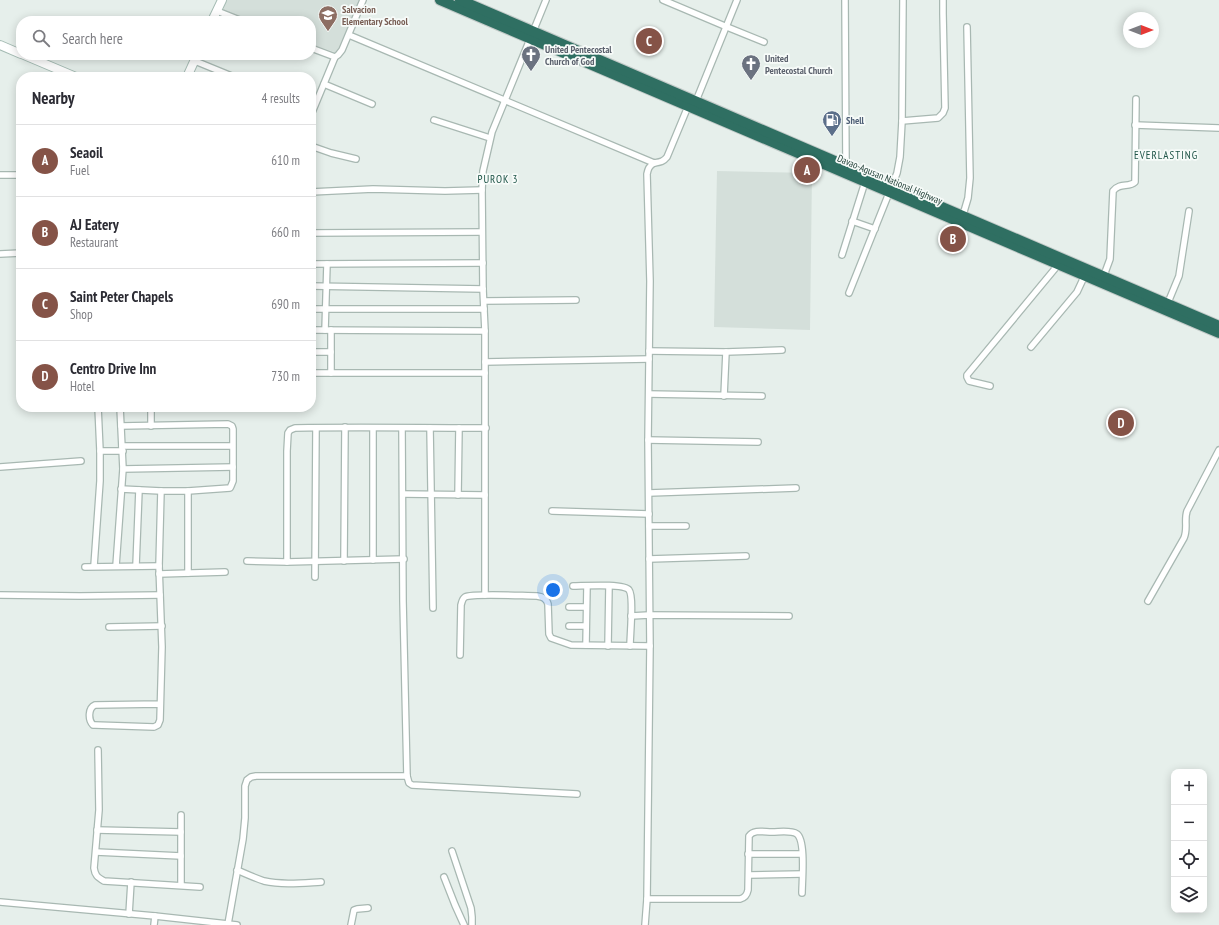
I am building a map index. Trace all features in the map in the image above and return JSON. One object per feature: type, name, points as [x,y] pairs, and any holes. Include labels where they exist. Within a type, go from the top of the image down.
[{"type":"highway","name":"Davao-Agusan National Highway","points":[[460,0],[531,35]]},
{"type":"highway","name":"Davao-Agusan National Highway","points":[[444,1],[531,35],[692,102],[1166,307],[1219,326]]},
{"type":"highway","name":"Davao-Agusan National Highway","points":[[845,169],[865,182],[891,189],[963,215],[982,228],[1058,265],[1084,276],[1102,280]]},
{"type":"highway","name":"Davao-Agusan National Highway","points":[[1166,307],[1219,333]]},
{"type":"street","points":[[214,16],[222,0]]},
{"type":"street","points":[[316,98],[324,84],[335,57],[342,50],[363,0]]},
{"type":"street","points":[[485,595],[486,428],[482,232],[483,170],[490,138],[504,100],[546,0]]},
{"type":"street","points":[[663,0],[764,42]]},
{"type":"street","points":[[349,34],[654,163],[661,162],[667,157],[737,0]]},
{"type":"street","points":[[845,0],[845,169]]},
{"type":"street","points":[[849,293],[900,165],[903,0]]},
{"type":"street","points":[[902,121],[938,118],[943,113],[945,108],[943,0]]},
{"type":"street","points":[[217,11],[230,16]]},
{"type":"street","points":[[963,215],[968,198],[970,178],[967,27]]},
{"type":"street","points":[[0,45],[16,52]]},
{"type":"street","points":[[316,50],[335,57]]},
{"type":"street","points":[[36,60],[64,72]]},
{"type":"street","points":[[190,72],[195,60]]},
{"type":"street","points":[[200,60],[224,72]]},
{"type":"street","points":[[324,84],[372,104]]},
{"type":"street","points":[[1102,280],[1110,259],[1113,191],[1120,186],[1132,185],[1136,182],[1136,99]]},
{"type":"street","points":[[434,120],[490,138]]},
{"type":"street","points":[[1135,125],[1219,128]]},
{"type":"street","points":[[316,148],[356,159]]},
{"type":"street","points":[[645,925],[647,899],[650,646],[648,394],[650,281],[647,174],[650,166],[654,163]]},
{"type":"street","points":[[0,175],[16,175]]},
{"type":"street","points":[[842,255],[865,182]]},
{"type":"street","points":[[316,192],[373,189],[445,191],[482,190]]},
{"type":"street","points":[[1166,307],[1180,269],[1189,211]]},
{"type":"street","points":[[852,221],[875,229]]},
{"type":"street","points":[[316,233],[482,232]]},
{"type":"street","points":[[0,254],[16,253]]},
{"type":"street","points":[[316,264],[483,263]]},
{"type":"street","points":[[327,264],[326,309],[331,352],[331,373]]},
{"type":"street","points":[[990,386],[968,381],[966,377],[1058,265]]},
{"type":"street","points":[[1031,347],[1073,297],[1084,276]]},
{"type":"street","points":[[316,286],[483,289]]},
{"type":"street","points":[[484,301],[576,300]]},
{"type":"street","points":[[316,309],[484,309]]},
{"type":"street","points":[[316,330],[485,331]]},
{"type":"street","points":[[649,351],[726,352],[782,350]]},
{"type":"street","points":[[316,352],[331,352]]},
{"type":"street","points":[[724,396],[726,352]]},
{"type":"street","points":[[485,362],[649,359]]},
{"type":"street","points":[[316,373],[485,373]]},
{"type":"street","points":[[648,394],[762,396]]},
{"type":"street","points":[[94,566],[100,481],[98,412]]},
{"type":"street","points":[[116,566],[123,468],[120,412]]},
{"type":"street","points":[[151,412],[151,426]]},
{"type":"street","points":[[121,426],[228,424],[232,426],[233,429],[233,481],[230,488],[188,491],[121,489]]},
{"type":"street","points":[[287,562],[288,433],[290,430],[294,428],[345,427],[486,428]]},
{"type":"street","points":[[344,561],[345,427]]},
{"type":"street","points":[[315,578],[316,428]]},
{"type":"street","points":[[373,428],[373,560]]},
{"type":"street","points":[[402,428],[407,776],[409,783],[412,785],[577,794]]},
{"type":"street","points":[[430,428],[432,608]]},
{"type":"street","points":[[458,495],[459,428]]},
{"type":"street","points":[[648,440],[758,442]]},
{"type":"street","points":[[100,451],[123,448],[232,446]]},
{"type":"street","points":[[1148,601],[1184,538],[1186,531],[1187,510],[1219,450]]},
{"type":"street","points":[[0,467],[81,461]]},
{"type":"street","points":[[123,468],[233,467]]},
{"type":"street","points":[[649,493],[796,488]]},
{"type":"street","points":[[136,566],[139,490]]},
{"type":"street","points":[[160,704],[95,705],[90,711],[90,722],[95,726],[156,726],[159,723],[160,704],[162,626],[159,574],[161,491]]},
{"type":"street","points":[[188,491],[188,573]]},
{"type":"street","points":[[403,494],[485,495]]},
{"type":"street","points":[[552,511],[649,514]]},
{"type":"street","points":[[649,526],[686,526]]},
{"type":"street","points":[[649,559],[746,556]]},
{"type":"street","points":[[247,562],[404,559]]},
{"type":"street","points":[[85,567],[159,566]]},
{"type":"street","points":[[159,574],[225,572]]},
{"type":"street","points":[[573,586],[625,586],[628,589],[632,597],[630,646]]},
{"type":"street","points":[[586,645],[587,586]]},
{"type":"street","points":[[608,646],[609,586]]},
{"type":"street","points":[[0,595],[160,595]]},
{"type":"street","points":[[460,655],[462,601],[464,598],[469,596],[485,595],[543,597],[548,604],[549,634],[551,638],[571,645],[650,646]]},
{"type":"street","points":[[569,607],[586,607]]},
{"type":"street","points":[[631,616],[790,616]]},
{"type":"street","points":[[109,627],[162,626]]},
{"type":"street","points":[[569,626],[586,626]]},
{"type":"street","points":[[98,750],[99,810],[94,868],[95,873],[104,881],[200,887]]},
{"type":"street","points":[[228,924],[243,839],[245,818],[245,786],[247,780],[256,776],[407,776]]},
{"type":"street","points":[[181,815],[181,885]]},
{"type":"street","points":[[97,830],[181,832]]},
{"type":"street","points":[[647,899],[744,898],[748,890],[749,836],[752,832],[792,832],[798,835],[802,843],[802,893]]},
{"type":"street","points":[[452,850],[470,908],[472,925]]},
{"type":"street","points":[[96,852],[181,856]]},
{"type":"street","points":[[748,854],[802,854]]},
{"type":"street","points":[[237,870],[271,882],[321,882]]},
{"type":"street","points":[[749,875],[802,874]]},
{"type":"street","points":[[444,877],[464,925]]},
{"type":"street","points":[[129,914],[131,882]]},
{"type":"street","points":[[0,902],[237,925]]},
{"type":"street","points":[[351,925],[354,910],[368,908]]},
{"type":"street","points":[[154,925],[155,916]]},
{"type":"shaded area","name":"Salvacion Elementary School","points":[[224,0],[360,0],[337,53],[316,46],[316,16],[237,16],[224,11]]},
{"type":"shaded area","points":[[717,171],[812,173],[810,330],[714,327]]},
{"type":"place","name":"Salvacion Elementary School","points":[[328,32]]},
{"type":"place","name":"Saint Peter Chapels","points":[[649,41]]},
{"type":"place","name":"United Pentecostal Church of God","points":[[531,72]]},
{"type":"place","name":"United Pentecostal Church","points":[[751,81]]},
{"type":"place","name":"Shell","points":[[832,137]]},
{"type":"place","name":"Seaoil","points":[[807,170]]},
{"type":"place","name":"AJ Eatery","points":[[953,239]]},
{"type":"place","name":"Centro Drive Inn","points":[[1121,423]]},
{"type":"district","name":"EVERLASTING","points":[[1166,155]]},
{"type":"district","name":"PUROK 3","points":[[498,179]]}]
